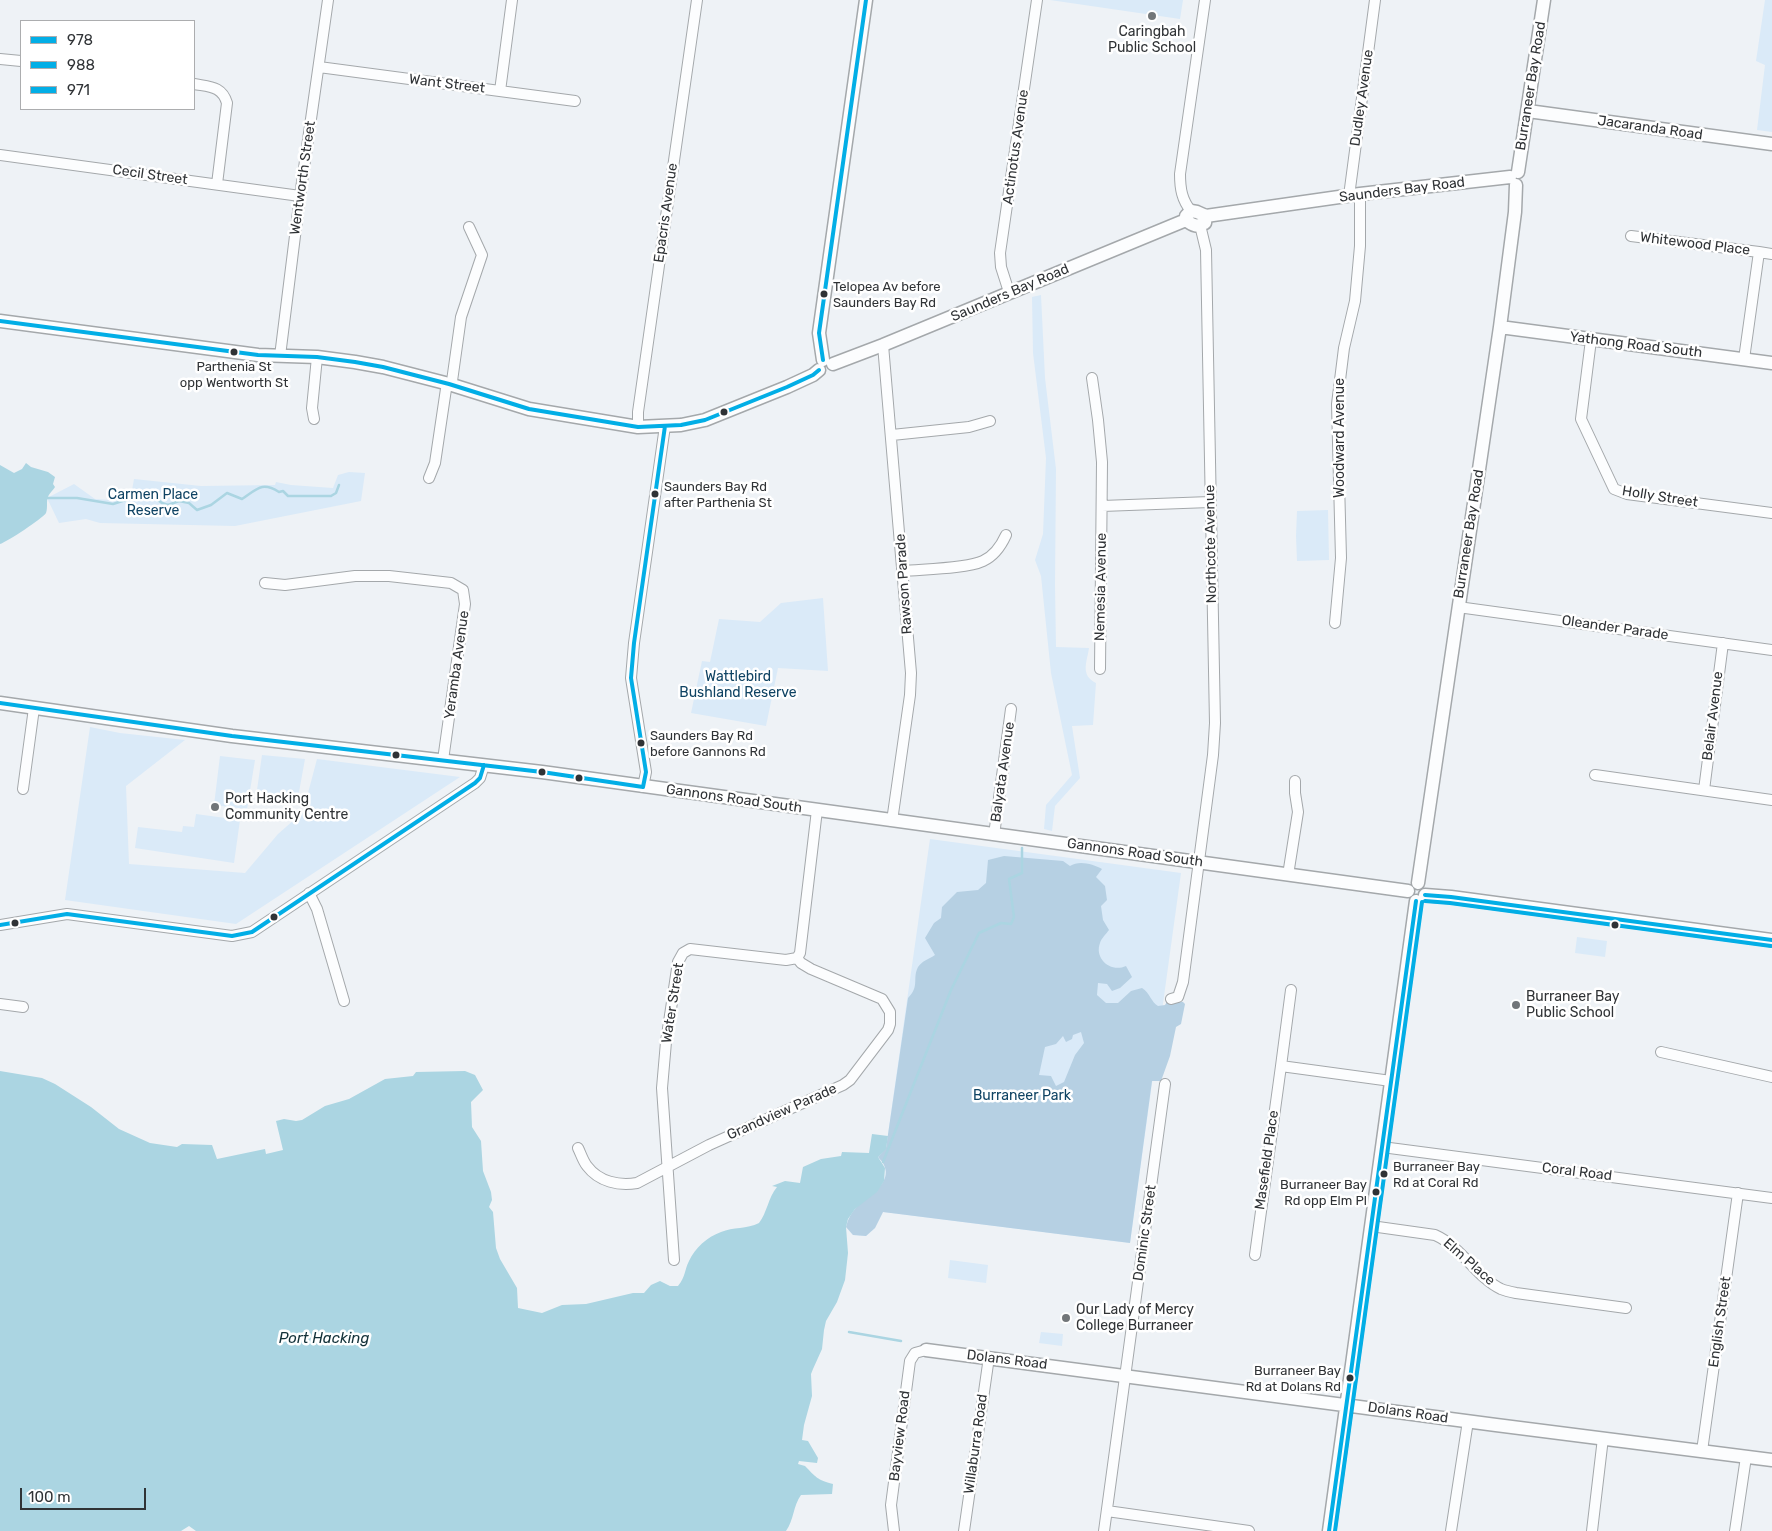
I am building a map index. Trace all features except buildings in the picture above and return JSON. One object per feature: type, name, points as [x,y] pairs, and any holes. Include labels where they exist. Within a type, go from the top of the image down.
[{"type":"street","name":"Wentworth Street","points":[[280,356],[300,196],[328,0]]},
{"type":"street","points":[[500,91],[512,0]]},
{"type":"street","name":"Epacris Avenue","points":[[638,427],[638,412],[697,0]]},
{"type":"street","points":[[825,365],[819,333],[866,0]]},
{"type":"street","name":"Actinotus Avenue","points":[[1009,292],[1001,267],[1000,254],[1037,0]]},
{"type":"street","points":[[1203,221],[1197,212],[1188,216],[1180,184],[1180,174],[1205,0]]},
{"type":"street","name":"Dudley Avenue","points":[[1354,195],[1375,0]]},
{"type":"street","name":"Burraneer Bay Road","points":[[1413,887],[1500,327],[1515,212],[1515,178],[1528,112],[1544,0]]},
{"type":"street","points":[[0,59],[20,62]]},
{"type":"street","name":"Want Street","points":[[319,67],[575,101]]},
{"type":"street","points":[[195,84],[216,88],[224,94],[227,104],[217,184]]},
{"type":"street","name":"Jacaranda Road","points":[[1528,112],[1772,144]]},
{"type":"street","name":"Cecil Street","points":[[0,155],[300,196]]},
{"type":"street","name":"Saunders Bay Road","points":[[1203,221],[1354,195],[1515,178]]},
{"type":"street","name":"Woodward Avenue","points":[[1335,623],[1341,558],[1337,404],[1343,357],[1355,301],[1360,246],[1354,195]]},
{"type":"street","name":"Saunders Bay Road","points":[[0,321],[258,355],[318,356],[383,367],[449,384],[529,409],[638,427],[665,426],[692,423],[730,411],[813,375],[825,365],[883,346],[1188,216]]},
{"type":"street","name":"Northcote Avenue","points":[[1199,862],[1213,755],[1215,723],[1206,250],[1203,221]]},
{"type":"street","points":[[429,478],[435,463],[446,389],[452,381],[462,317],[482,255],[469,227]]},
{"type":"street","name":"Whitewood Place","points":[[1631,236],[1772,254]]},
{"type":"street","name":"Whitewood Place","points":[[1744,359],[1759,252]]},
{"type":"street","name":"Yathong Road South","points":[[1500,327],[1772,363]]},
{"type":"street","name":"Holly Street","points":[[1591,340],[1581,419],[1614,489],[1627,494],[1772,513]]},
{"type":"street","name":"Rawson Parade","points":[[883,346],[911,673],[910,695],[892,821]]},
{"type":"street","points":[[314,419],[312,408],[318,356]]},
{"type":"street","name":"Nemesia Avenue","points":[[1092,378],[1102,462],[1100,669]]},
{"type":"street","points":[[892,435],[969,428],[990,421]]},
{"type":"street","points":[[643,787],[646,772],[631,678],[634,643],[665,426]]},
{"type":"street","points":[[1102,506],[1210,502]]},
{"type":"street","points":[[903,570],[970,565],[982,561],[994,554],[1006,535]]},
{"type":"street","name":"Yeramba Avenue","points":[[265,584],[285,585],[355,576],[390,576],[451,583],[463,590],[466,604],[443,760]]},
{"type":"street","name":"Oleander Parade","points":[[1458,607],[1772,650]]},
{"type":"street","name":"Belair Avenue","points":[[1704,790],[1723,643]]},
{"type":"street","name":"Gannons Road South","points":[[0,703],[232,736],[542,772],[1288,875],[1413,887]]},
{"type":"street","points":[[23,789],[34,708]]},
{"type":"street","name":"Balyata Avenue","points":[[994,834],[1011,709]]},
{"type":"street","points":[[0,925],[67,914],[232,936],[252,932],[475,783],[483,772],[484,765]]},
{"type":"street","points":[[1595,775],[1772,800]]},
{"type":"street","points":[[1288,875],[1298,812],[1294,793],[1294,781]]},
{"type":"street","points":[[797,958],[800,953],[817,810]]},
{"type":"street","points":[[1178,999],[1183,982],[1199,862]]},
{"type":"street","points":[[1413,887],[1410,899],[1461,898],[1772,940]]},
{"type":"street","points":[[309,893],[317,909],[344,1001]]},
{"type":"street","points":[[1329,1531],[1391,1081],[1420,898]]},
{"type":"street","name":"Water Street","points":[[674,1260],[662,1103],[662,1073],[678,962],[682,953],[690,948],[786,960],[797,958]]},
{"type":"street","name":"Grandview Parade","points":[[578,1148],[588,1167],[598,1176],[610,1182],[624,1185],[637,1183],[709,1145],[844,1085],[850,1080],[888,1030],[890,1012],[882,1000],[811,969],[797,958]]},
{"type":"street","name":"Masefield Place","points":[[1255,1255],[1291,990]]},
{"type":"street","points":[[0,1004],[23,1007]]},
{"type":"street","points":[[1661,1052],[1772,1077]]},
{"type":"street","points":[[1281,1066],[1391,1081]]},
{"type":"street","name":"Dominic Street","points":[[1104,1531],[1165,1084]]},
{"type":"street","name":"Coral Road","points":[[1382,1147],[1772,1198]]},
{"type":"street","name":"English Street","points":[[1702,1451],[1738,1193]]},
{"type":"street","name":"Elm Place","points":[[1371,1226],[1435,1235],[1444,1239],[1488,1280],[1500,1288],[1516,1293],[1626,1308]]},
{"type":"street","name":"Dolans Road","points":[[926,1350],[1772,1460]]},
{"type":"street","name":"Bayview Road","points":[[894,1531],[891,1505],[910,1361],[915,1353],[926,1350]]},
{"type":"street","name":"Willaburra Road","points":[[964,1531],[989,1357]]},
{"type":"street","points":[[1452,1531],[1468,1421]]},
{"type":"street","points":[[1592,1531],[1603,1438]]},
{"type":"street","points":[[1735,1531],[1746,1457]]},
{"type":"street","points":[[1107,1511],[1249,1531]]},
{"type":"green space","points":[[1050,0],[1183,0],[1180,19]]},
{"type":"green space","points":[[1765,0],[1772,0],[1772,132],[1757,130],[1765,65],[1756,61]]},
{"type":"green space","points":[[1041,295],[1045,378],[1056,469],[1056,647],[1089,648],[1086,672],[1091,680],[1096,683],[1093,725],[1072,726],[1080,778],[1055,806],[1052,831],[1044,829],[1046,805],[1072,775],[1051,673],[1041,576],[1035,560],[1043,534],[1046,458],[1033,353],[1032,297]]},
{"type":"green space","name":"Carmen Place Reserve","points":[[349,472],[365,473],[361,501],[235,526],[100,523],[86,519],[59,523],[47,498],[74,484],[95,499],[111,500],[131,496],[134,479],[201,486],[275,485],[276,482],[333,488],[338,475]]},
{"type":"green space","points":[[1328,510],[1329,560],[1297,561],[1297,511]]},
{"type":"green space","name":"Wattlebird Bushland Reserve","points":[[823,598],[828,671],[778,668],[766,726],[691,713],[702,661],[710,662],[719,619],[760,622],[781,603]]},
{"type":"green space","points":[[90,727],[120,733],[185,740],[126,786],[129,864],[245,873],[278,834],[303,812],[317,759],[460,777],[236,924],[65,900]]},
{"type":"green space","points":[[262,755],[305,759],[297,803],[256,797]]},
{"type":"green space","points":[[220,756],[255,760],[247,809],[214,805]]},
{"type":"green space","points":[[196,814],[240,820],[234,863],[135,848],[138,827],[182,832],[183,826],[194,827]]},
{"type":"green space","name":"Burraneer Park","points":[[930,839],[1181,873],[1130,1243],[883,1212],[875,1228],[866,1236],[853,1235],[846,1227],[855,1209],[880,1186],[886,1172],[884,1165],[878,1157],[886,1148]]},
{"type":"green space","name":"Burraneer Park","points":[[1004,856],[1063,861],[1070,866],[1086,863],[1102,869],[1096,877],[1105,886],[1107,900],[1101,906],[1103,920],[1109,930],[1102,938],[1099,954],[1105,963],[1110,966],[1120,968],[1126,966],[1132,977],[1120,988],[1112,991],[1107,984],[1098,983],[1097,995],[1106,1003],[1118,1003],[1131,991],[1142,988],[1158,1006],[1165,1005],[1168,1000],[1185,1004],[1181,1024],[1176,1027],[1170,1056],[1161,1081],[1152,1081],[1130,1243],[883,1212],[875,1228],[866,1236],[853,1235],[846,1227],[855,1209],[880,1186],[886,1173],[884,1165],[878,1157],[886,1148],[908,998],[914,990],[918,967],[935,955],[925,938],[934,923],[941,918],[942,907],[957,892],[978,890],[986,883],[988,860]],"holes":[[[1081,1032],[1084,1043],[1075,1055],[1064,1082],[1056,1086],[1051,1076],[1039,1075],[1045,1047],[1056,1044],[1063,1036],[1066,1042],[1072,1039],[1073,1035]]]},
{"type":"green space","points":[[1577,937],[1607,941],[1605,957],[1575,953]]},
{"type":"green space","points":[[950,1260],[988,1265],[986,1283],[948,1278]]},
{"type":"green space","points":[[1041,1332],[1063,1334],[1062,1346],[1039,1343]]},
{"type":"water","points":[[26,463],[55,477],[53,484],[55,487],[48,497],[46,513],[17,535],[0,544],[0,465],[14,473],[22,469]]},
{"type":"water","name":"Port Hacking","points":[[0,1071],[42,1078],[55,1084],[91,1107],[119,1129],[150,1143],[177,1147],[182,1144],[212,1145],[217,1159],[265,1149],[266,1154],[283,1150],[276,1121],[284,1119],[302,1120],[325,1106],[349,1099],[385,1079],[413,1076],[416,1072],[465,1071],[475,1075],[483,1090],[471,1102],[472,1127],[481,1141],[483,1171],[491,1192],[492,1200],[489,1207],[493,1212],[496,1248],[500,1259],[517,1288],[518,1308],[542,1313],[562,1305],[586,1304],[633,1293],[644,1293],[651,1285],[660,1281],[670,1286],[678,1286],[692,1256],[706,1240],[726,1230],[759,1223],[777,1187],[772,1186],[785,1181],[800,1183],[803,1167],[821,1159],[841,1156],[842,1152],[869,1153],[872,1134],[888,1136],[886,1149],[878,1157],[885,1168],[884,1181],[877,1192],[855,1209],[848,1219],[846,1227],[848,1253],[845,1280],[837,1302],[826,1321],[822,1349],[811,1374],[812,1396],[802,1440],[808,1441],[818,1458],[817,1463],[799,1461],[798,1464],[805,1466],[823,1481],[833,1484],[832,1494],[801,1495],[786,1531],[196,1531],[189,1526],[181,1531],[0,1531]]},
{"type":"waterway","points":[[47,498],[77,498],[113,504],[148,493],[162,503],[168,505],[179,501],[189,503],[197,510],[211,505],[227,493],[242,499],[256,489],[268,487],[279,492],[283,491],[288,496],[331,496],[336,493],[339,485]]},
{"type":"waterway","points":[[883,1162],[951,990],[979,933],[1001,923],[1011,924],[1014,917],[1009,879],[1022,873],[1022,848]]},
{"type":"waterway","points":[[849,1332],[901,1341]]},
{"type":"transit line","name":"978","points":[[823,360],[819,333],[866,0]]},
{"type":"transit line","name":"978","points":[[0,321],[258,355],[317,357],[355,362],[383,367],[449,384],[529,409],[638,427],[681,425],[705,420],[787,387],[813,375],[819,370]]},
{"type":"transit line","name":"978","points":[[0,703],[232,736],[542,772],[643,787],[646,772],[631,678],[634,643],[665,426]]},
{"type":"transit line","name":"978","points":[[0,925],[67,914],[232,936],[252,932],[475,783],[480,778],[484,765]]},
{"type":"transit line","name":"988","points":[[1425,895],[1772,940]]},
{"type":"transit line","name":"988","points":[[1329,1531],[1416,901]]},
{"type":"transit line","name":"971","points":[[1425,901],[1771,946]]},
{"type":"transit line","name":"971","points":[[1335,1531],[1422,902]]},
{"type":"place","name":"Caringbah Public School","points":[[1152,16]]},
{"type":"place","name":"Telopea Av before Saunders Bay Rd","points":[[824,294]]},
{"type":"place","name":"Parthenia St opp Wentworth St","points":[[234,352]]},
{"type":"place","name":"Saunders Bay Rd after Parthenia St","points":[[655,494]]},
{"type":"place","name":"Saunders Bay Rd before Gannons Rd","points":[[641,743]]},
{"type":"place","name":"Port Hacking Community Centre","points":[[215,807]]},
{"type":"place","name":"Burraneer Bay Public School","points":[[1516,1005]]},
{"type":"place","name":"Burraneer Bay Rd at Coral Rd","points":[[1384,1174]]},
{"type":"place","name":"Burraneer Bay Rd opp Elm Pl","points":[[1376,1192]]},
{"type":"place","name":"Our Lady of Mercy College Burraneer","points":[[1066,1318]]},
{"type":"place","name":"Burraneer Bay Rd at Dolans Rd","points":[[1350,1378]]}]
